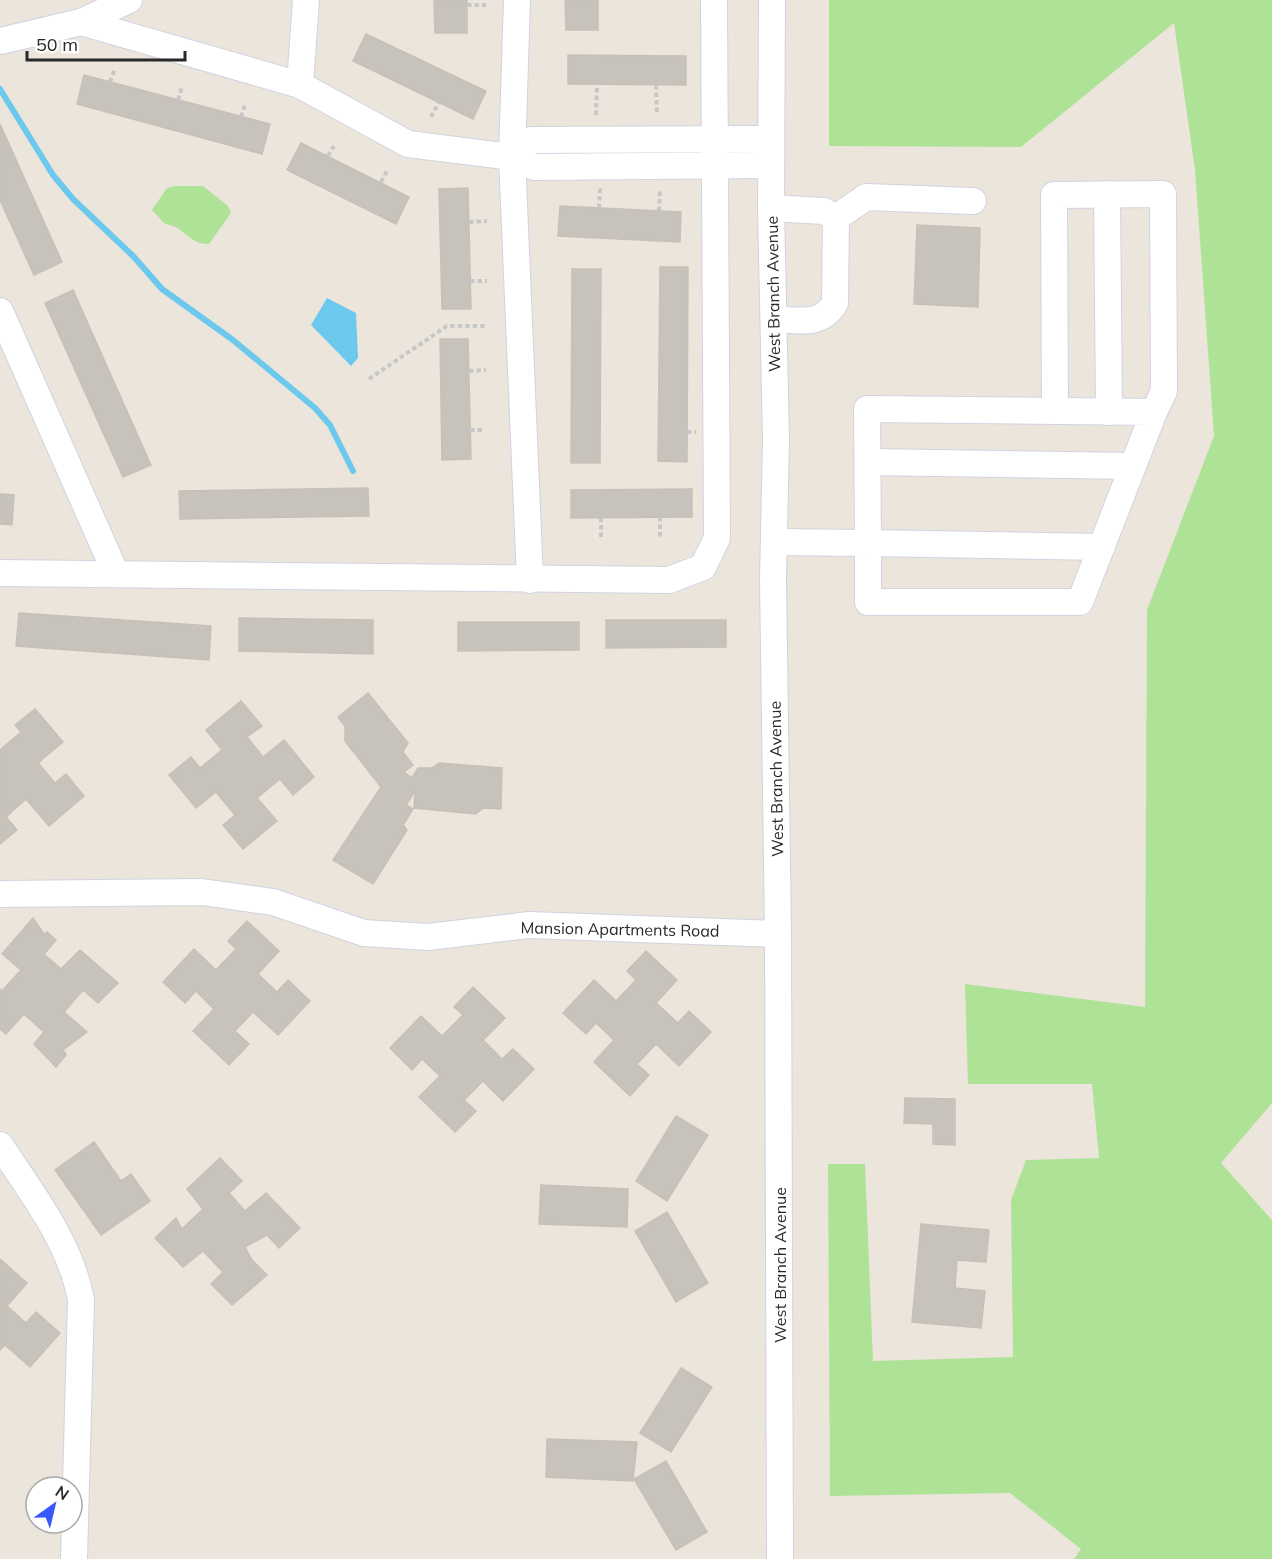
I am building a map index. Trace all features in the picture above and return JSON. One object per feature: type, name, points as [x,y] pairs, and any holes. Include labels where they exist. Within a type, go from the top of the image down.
[{"type":"street","points":[[0,41],[81,22],[129,0]]},
{"type":"street","points":[[300,85],[306,0]]},
{"type":"street","points":[[517,0],[512,156],[530,580]]},
{"type":"street","points":[[0,573],[669,580],[703,567],[717,538],[714,0]]},
{"type":"street","name":"West Branch Avenue","points":[[772,0],[770,139],[774,319],[780,1559]]},
{"type":"street","points":[[81,22],[300,85],[408,144],[512,156],[534,167],[771,165]]},
{"type":"street","points":[[512,156],[531,140],[770,139]]},
{"type":"street","points":[[1107,194],[1109,412]]},
{"type":"street","points":[[1055,411],[1054,195],[1163,194],[1164,391],[1080,602],[868,602],[867,409],[1109,412],[1154,412]]},
{"type":"street","points":[[836,219],[866,197],[973,201]]},
{"type":"street","points":[[771,208],[824,211],[836,219]]},
{"type":"street","points":[[774,319],[816,321],[828,315],[835,303],[836,219]]},
{"type":"street","points":[[0,311],[116,574]]},
{"type":"street","points":[[868,462],[1133,466]]},
{"type":"street","points":[[774,542],[1102,547]]},
{"type":"street","name":"Mansion Apartments Road","points":[[0,894],[202,892],[273,902],[364,933],[428,937],[529,925],[778,934]]},
{"type":"street","points":[[0,1145],[40,1206],[77,1277],[81,1300],[74,1559]]},
{"type":"path","points":[[467,5],[486,5]]},
{"type":"path","points":[[110,82],[115,69]]},
{"type":"path","points":[[596,115],[597,84]]},
{"type":"path","points":[[656,85],[657,116]]},
{"type":"path","points":[[178,100],[182,87]]},
{"type":"path","points":[[431,117],[439,102]]},
{"type":"path","points":[[241,117],[245,104]]},
{"type":"path","points":[[328,156],[334,146]]},
{"type":"path","points":[[381,183],[387,171]]},
{"type":"path","points":[[599,208],[600,184]]},
{"type":"path","points":[[659,211],[660,185]]},
{"type":"path","points":[[469,222],[487,221]]},
{"type":"path","points":[[470,281],[487,281]]},
{"type":"path","points":[[369,379],[447,326],[486,327]]},
{"type":"path","points":[[469,371],[486,370]]},
{"type":"path","points":[[470,430],[485,430]]},
{"type":"path","points":[[660,517],[660,537]]},
{"type":"path","points":[[601,518],[601,537]]},
{"type":"green space","points":[[829,0],[1272,0],[1272,1103],[1221,1163],[1272,1220],[1272,1559],[1074,1559],[1081,1549],[1010,1493],[830,1496],[828,1164],[865,1164],[873,1361],[1013,1357],[1011,1200],[1026,1160],[1099,1158],[1092,1084],[968,1084],[965,984],[1145,1007],[1147,610],[1214,436],[1195,170],[1174,23],[1021,147],[829,146]]},
{"type":"green space","points":[[203,186],[228,206],[231,213],[209,244],[196,241],[177,228],[165,224],[152,210],[167,188]]},
{"type":"water","points":[[327,298],[356,313],[358,358],[351,366],[311,325]]},
{"type":"building","points":[[434,0],[467,0],[467,33],[435,33]]},
{"type":"building","points":[[565,0],[598,0],[598,30],[566,30]]},
{"type":"building","points":[[366,34],[486,91],[473,119],[353,61]]},
{"type":"building","points":[[568,55],[686,56],[686,85],[568,84]]},
{"type":"building","points":[[84,75],[270,124],[262,154],[77,104]]},
{"type":"building","points":[[0,124],[62,262],[34,275],[0,200]]},
{"type":"building","points":[[301,143],[409,197],[396,224],[287,170]]},
{"type":"building","points":[[468,188],[471,309],[442,309],[439,189]]},
{"type":"building","points":[[560,206],[681,212],[680,242],[558,236]]},
{"type":"building","points":[[917,225],[980,228],[978,307],[914,304]]},
{"type":"building","points":[[660,267],[688,267],[687,462],[658,461]]},
{"type":"building","points":[[572,269],[601,269],[600,463],[571,463]]},
{"type":"building","points":[[73,290],[151,465],[123,477],[45,303]]},
{"type":"building","points":[[440,339],[468,339],[471,459],[442,460]]},
{"type":"building","points":[[368,488],[369,516],[180,519],[179,491]]},
{"type":"building","points":[[692,489],[692,517],[571,518],[571,490]]},
{"type":"building","points":[[0,494],[14,495],[12,525],[0,524]]},
{"type":"building","points":[[19,613],[211,626],[209,660],[16,646]]},
{"type":"building","points":[[239,618],[373,620],[373,654],[239,651]]},
{"type":"building","points":[[606,620],[726,620],[726,647],[606,648]]},
{"type":"building","points":[[458,622],[579,622],[579,650],[458,651]]},
{"type":"building","points":[[368,693],[408,743],[403,752],[413,765],[404,772],[412,778],[418,768],[432,768],[439,763],[502,768],[501,809],[483,808],[476,814],[414,808],[415,791],[406,805],[413,809],[403,825],[407,830],[373,884],[333,860],[381,787],[345,741],[345,726],[338,717]]},
{"type":"building","points":[[241,701],[262,726],[247,737],[263,757],[284,740],[314,777],[293,795],[280,779],[257,798],[277,821],[243,849],[223,825],[235,815],[216,792],[196,808],[169,775],[191,757],[200,768],[222,750],[206,730]]},
{"type":"building","points":[[35,709],[63,742],[38,763],[55,783],[66,774],[84,796],[49,826],[26,799],[6,817],[17,830],[0,844],[0,750],[21,732],[15,725]]},
{"type":"building","points":[[33,918],[44,934],[47,932],[56,940],[44,954],[61,969],[80,950],[118,983],[98,1003],[83,990],[64,1012],[87,1032],[63,1050],[66,1055],[56,1067],[34,1044],[44,1032],[24,1014],[6,1034],[0,1029],[0,989],[2,991],[21,970],[2,954]]},
{"type":"building","points":[[247,921],[279,951],[258,974],[277,992],[288,980],[310,1001],[278,1035],[253,1012],[235,1031],[249,1044],[229,1065],[193,1031],[214,1009],[196,991],[185,1003],[163,982],[194,949],[216,970],[236,949],[228,941]]},
{"type":"building","points":[[646,951],[677,980],[656,1003],[678,1023],[689,1011],[711,1032],[679,1066],[656,1044],[637,1064],[649,1075],[630,1096],[594,1062],[614,1040],[596,1023],[586,1034],[563,1013],[594,980],[616,1001],[636,980],[627,971]]},
{"type":"building","points":[[473,987],[505,1018],[483,1040],[502,1059],[513,1049],[534,1069],[503,1101],[483,1081],[464,1100],[476,1111],[455,1132],[419,1097],[440,1076],[422,1059],[412,1070],[390,1048],[421,1016],[442,1036],[463,1015],[454,1007]]},
{"type":"building","points":[[905,1098],[955,1099],[955,1145],[933,1144],[933,1124],[904,1123]]},
{"type":"building","points":[[676,1116],[708,1135],[667,1201],[636,1181]]},
{"type":"building","points":[[94,1142],[121,1181],[131,1174],[150,1201],[101,1235],[55,1170]]},
{"type":"building","points":[[220,1158],[242,1181],[229,1193],[245,1211],[266,1193],[300,1228],[279,1248],[267,1235],[245,1247],[252,1260],[267,1275],[232,1305],[211,1284],[223,1272],[203,1251],[183,1267],[155,1238],[176,1218],[182,1229],[203,1209],[187,1189]]},
{"type":"building","points":[[541,1185],[628,1189],[627,1227],[539,1224]]},
{"type":"building","points":[[667,1212],[708,1283],[676,1302],[635,1231]]},
{"type":"building","points":[[921,1224],[989,1230],[986,1262],[957,1260],[955,1288],[985,1291],[981,1328],[912,1322]]},
{"type":"building","points":[[0,1259],[27,1283],[7,1306],[26,1323],[36,1312],[60,1333],[30,1367],[5,1345],[0,1350]]},
{"type":"building","points":[[681,1368],[712,1387],[671,1452],[640,1433]]},
{"type":"building","points":[[547,1439],[637,1442],[633,1481],[546,1477]]},
{"type":"building","points":[[666,1461],[707,1532],[676,1550],[634,1479]]},
{"type":"waterway","points":[[0,89],[53,175],[73,199],[134,257],[162,289],[233,340],[315,408],[330,425],[353,471]]}]
